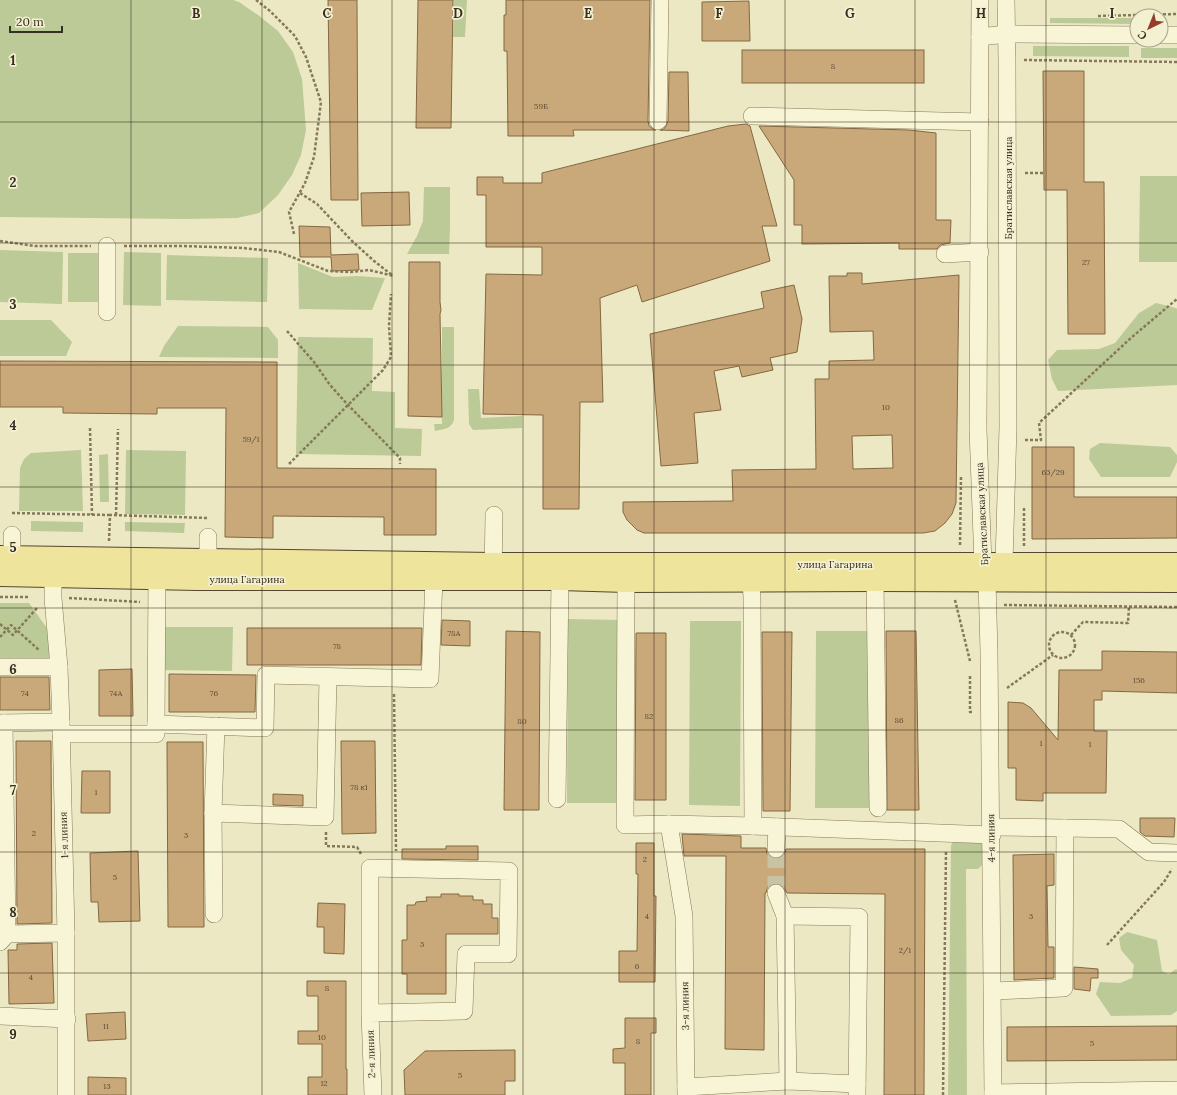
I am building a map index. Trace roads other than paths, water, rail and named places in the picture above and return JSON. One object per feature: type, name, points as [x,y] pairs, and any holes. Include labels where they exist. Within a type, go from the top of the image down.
[{"type":"main road","name":"улица Гагарина","points":[[6,557],[208,560],[493,572],[560,579],[626,581],[875,580],[1115,558],[1177,564]]},
{"type":"main road","name":"улица Гагарина","points":[[0,575],[434,580],[493,572],[698,565],[992,569],[1177,581]]},
{"type":"street","points":[[658,121],[660,0]]},
{"type":"street","name":"Братиславская улица","points":[[980,0],[978,429],[992,569]]},
{"type":"street","name":"Братиславская улица","points":[[992,569],[1008,426],[1008,60],[1006,0]]},
{"type":"street","points":[[980,37],[1006,34],[1129,35]]},
{"type":"street","points":[[752,116],[980,122]]},
{"type":"street","points":[[107,246],[108,312]]},
{"type":"street","points":[[945,254],[980,252]]},
{"type":"street","points":[[493,572],[494,515]]},
{"type":"street","points":[[6,557],[12,535]]},
{"type":"street","points":[[208,537],[208,560]]},
{"type":"street","name":"4-я линия","points":[[992,569],[988,605],[993,1094]]},
{"type":"street","name":"1-я линия","points":[[53,576],[50,597],[59,667],[61,728],[66,933],[66,1095]]},
{"type":"street","points":[[66,933],[3,938],[2,723],[156,734],[157,578]]},
{"type":"street","points":[[558,799],[560,579]]},
{"type":"street","points":[[156,724],[265,728],[266,675],[430,678],[434,580]]},
{"type":"street","points":[[752,580],[753,826]]},
{"type":"street","points":[[875,580],[878,808]]},
{"type":"street","points":[[626,581],[625,824],[753,826],[946,833],[1065,828],[1120,829],[1149,852],[1175,861]]},
{"type":"street","points":[[0,667],[59,667]]},
{"type":"street","points":[[213,813],[325,817],[328,677]]},
{"type":"street","points":[[214,914],[213,813],[216,726]]},
{"type":"street","name":"3-я линия","points":[[670,824],[684,916],[686,1091]]},
{"type":"street","points":[[776,827],[776,848]]},
{"type":"street","points":[[993,991],[1064,988],[1065,828]]},
{"type":"street","name":"2-я линия","points":[[370,1013],[464,1011],[466,954],[508,954],[509,871],[370,868],[370,1013],[372,1095]]},
{"type":"street","points":[[776,893],[785,916],[788,1081]]},
{"type":"street","points":[[686,1091],[722,1090],[788,1081],[857,1089],[859,917],[785,916]]},
{"type":"street","points":[[0,1016],[67,1019]]},
{"type":"street","points":[[993,1094],[1177,1090]]},
{"type":"tunnel","points":[[776,849],[776,893]]}]
